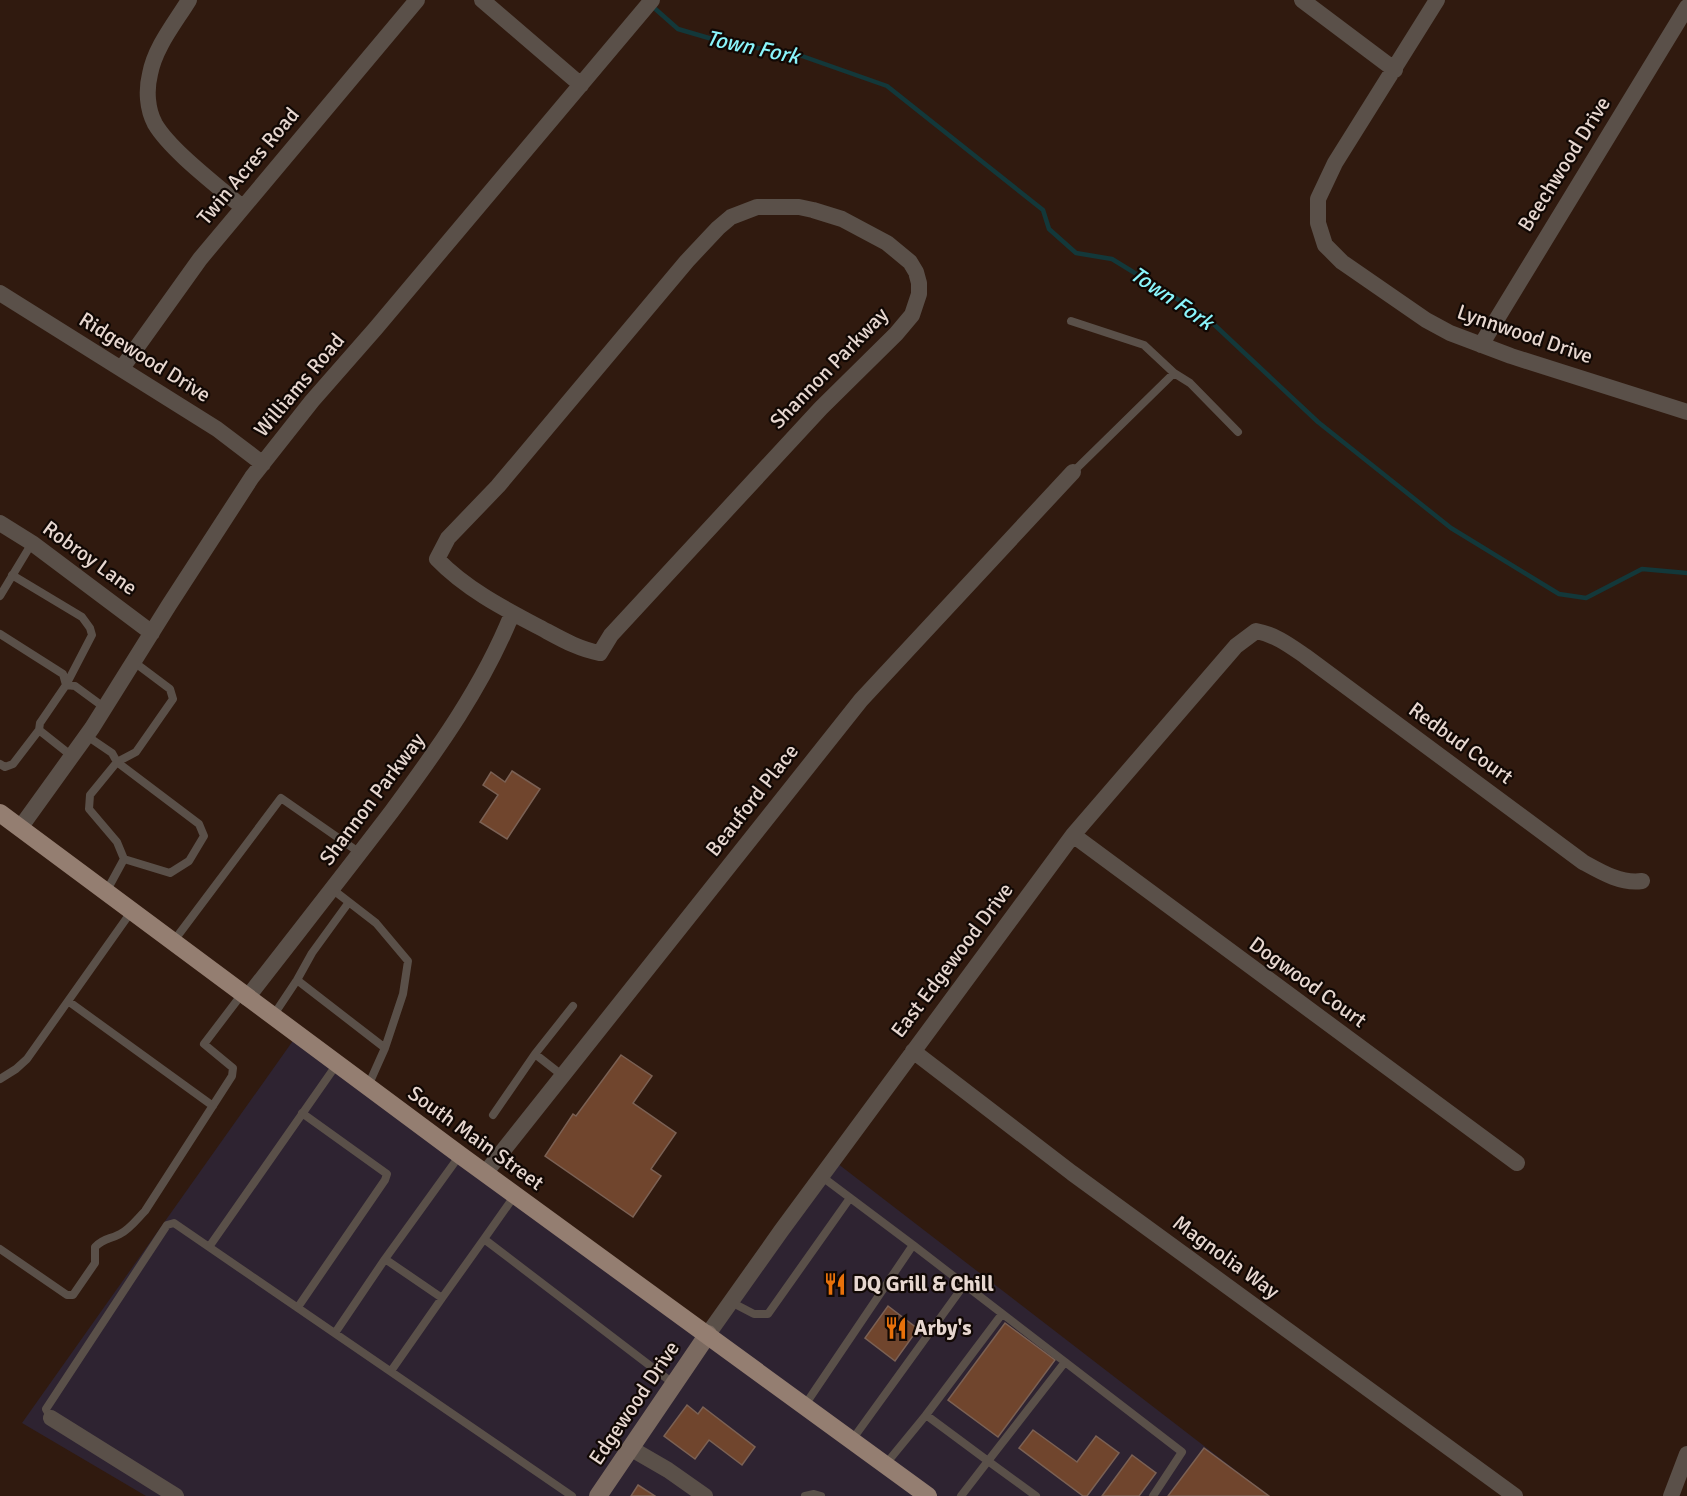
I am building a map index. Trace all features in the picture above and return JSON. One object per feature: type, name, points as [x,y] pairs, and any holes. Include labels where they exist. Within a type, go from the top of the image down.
[{"type":"main road","name":"South Main Street","points":[[0,813],[272,1017],[928,1496]]},
{"type":"street","points":[[189,0],[160,48],[150,73],[148,99],[150,112],[156,124],[173,145],[242,207]]},
{"type":"street","name":"Twin Acres Road","points":[[122,368],[200,259],[417,0]]},
{"type":"street","points":[[482,0],[581,85]]},
{"type":"street","name":"Williams Road","points":[[20,828],[106,708],[229,511],[262,464],[312,401],[652,0]]},
{"type":"street","points":[[1302,0],[1395,69]]},
{"type":"street","name":"Lynnwood Drive","points":[[1437,0],[1335,163],[1318,199],[1318,223],[1325,245],[1342,262],[1426,320],[1450,333],[1687,411]]},
{"type":"street","name":"Beechwood Drive","points":[[1481,345],[1687,8]]},
{"type":"street","name":"Shannon Parkway","points":[[757,207],[799,207],[842,219],[887,243],[910,262],[920,283],[912,315],[813,416],[611,635],[600,653],[583,650],[512,614],[453,575],[437,559],[441,548],[464,520],[498,486],[687,261],[718,228],[731,217],[757,207]]},
{"type":"street","name":"Ridgewood Drive","points":[[0,293],[217,429],[262,464]]},
{"type":"street","name":"Beauford Place","points":[[486,1172],[861,700],[1073,472]]},
{"type":"street","name":"Robroy Lane","points":[[0,523],[32,543],[152,633]]},
{"type":"street","name":"Shannon Parkway","points":[[244,996],[360,853],[457,720],[493,657],[512,614]]},
{"type":"street","name":"East Edgewood Drive","points":[[708,1335],[821,1176],[1073,835],[1229,654],[1247,637],[1256,632]]},
{"type":"street","name":"Redbud Court","points":[[1256,632],[1270,634],[1305,656],[1583,862],[1610,876],[1642,882]]},
{"type":"street","name":"Dogwood Court","points":[[1073,835],[1517,1164]]},
{"type":"street","name":"Magnolia Way","points":[[913,1051],[1072,1173],[1515,1496]]},
{"type":"street","name":"Edgewood Drive","points":[[598,1496],[708,1335]]},
{"type":"street","points":[[51,1418],[176,1496]]},
{"type":"street","points":[[630,1448],[668,1470],[705,1496]]},
{"type":"street","points":[[1671,1496],[1687,1454]]},
{"type":"lane","points":[[1071,321],[1144,345],[1174,374],[1190,383],[1238,432]]},
{"type":"lane","points":[[1073,472],[1174,374]]},
{"type":"lane","points":[[0,596],[32,543]]},
{"type":"lane","points":[[0,764],[5,767],[14,764],[39,730],[40,723],[66,685],[92,635],[82,617],[12,575]]},
{"type":"lane","points":[[0,634],[63,674],[66,685]]},
{"type":"lane","points":[[124,859],[117,842],[89,809],[90,795],[117,762],[136,752],[173,699],[170,689],[134,662]]},
{"type":"lane","points":[[66,685],[75,686],[106,708]]},
{"type":"lane","points":[[39,730],[73,757]]},
{"type":"lane","points":[[87,736],[112,753],[117,762],[200,824],[204,836],[189,861],[170,873],[124,859]]},
{"type":"lane","points":[[172,942],[281,798],[360,853]]},
{"type":"lane","points":[[106,892],[124,859]]},
{"type":"lane","points":[[332,889],[376,923],[408,961],[403,994],[385,1048],[368,1086]]},
{"type":"lane","points":[[272,1017],[312,953],[349,902]]},
{"type":"lane","points":[[0,1079],[27,1059],[131,912]]},
{"type":"lane","points":[[297,980],[385,1048]]},
{"type":"lane","points":[[0,1249],[67,1294],[73,1295],[95,1263],[95,1247],[102,1239],[119,1235],[145,1210],[232,1076],[233,1068],[204,1044],[244,996]]},
{"type":"lane","points":[[68,1002],[213,1106]]},
{"type":"lane","points":[[493,1115],[573,1006]]},
{"type":"lane","points":[[536,1054],[562,1076]]},
{"type":"lane","points":[[209,1247],[337,1063]]},
{"type":"lane","points":[[298,1307],[387,1174],[302,1113]]},
{"type":"lane","points":[[335,1333],[460,1155]]},
{"type":"lane","points":[[821,1176],[1182,1452],[1153,1496]]},
{"type":"lane","points":[[391,1371],[515,1195]]},
{"type":"lane","points":[[731,1302],[754,1314],[768,1314],[850,1198]]},
{"type":"lane","points":[[51,1418],[46,1409],[167,1225],[174,1223],[572,1496]]},
{"type":"lane","points":[[484,1239],[674,1384]]},
{"type":"lane","points":[[805,1406],[913,1245]]},
{"type":"lane","points":[[385,1259],[442,1298]]},
{"type":"lane","points":[[852,1440],[964,1285]]},
{"type":"lane","points":[[885,1465],[1002,1314]]},
{"type":"lane","points":[[961,1496],[1065,1362]]},
{"type":"lane","points":[[926,1415],[1036,1496]]},
{"type":"lane","points":[[805,1496],[814,1494],[821,1496]]},
{"type":"shaded area","points":[[297,1035],[708,1334],[833,1160],[1269,1496],[146,1496],[22,1423]]},
{"type":"building","points":[[512,771],[540,789],[507,839],[480,822],[498,795],[483,785],[491,772],[505,782]]},
{"type":"building","points":[[621,1055],[652,1076],[633,1103],[676,1133],[651,1169],[661,1176],[633,1217],[545,1156],[573,1114],[576,1116]]},
{"type":"building","points":[[888,1306],[918,1329],[895,1361],[865,1338]]},
{"type":"building","points":[[1005,1323],[1055,1360],[998,1437],[948,1400]]},
{"type":"building","points":[[687,1405],[698,1414],[703,1407],[755,1447],[742,1465],[709,1440],[695,1459],[664,1436]]},
{"type":"building","points":[[1033,1430],[1077,1462],[1096,1436],[1119,1453],[1087,1496],[1083,1496],[1019,1448]]},
{"type":"building","points":[[1204,1448],[1269,1496],[1168,1496]]},
{"type":"building","points":[[1132,1455],[1156,1473],[1139,1496],[1102,1496]]},
{"type":"building","points":[[638,1485],[655,1496],[631,1496]]},
{"type":"waterway","name":"Town Fork","points":[[652,6],[678,29],[719,41],[802,56],[887,86],[1043,210],[1049,229],[1076,253],[1112,259],[1205,316],[1318,422],[1451,528],[1559,594],[1586,598],[1642,569],[1687,573]]},
{"type":"place","name":"DQ Grill & Chill","points":[[835,1284]]},
{"type":"place","name":"Arby's","points":[[896,1328]]}]
